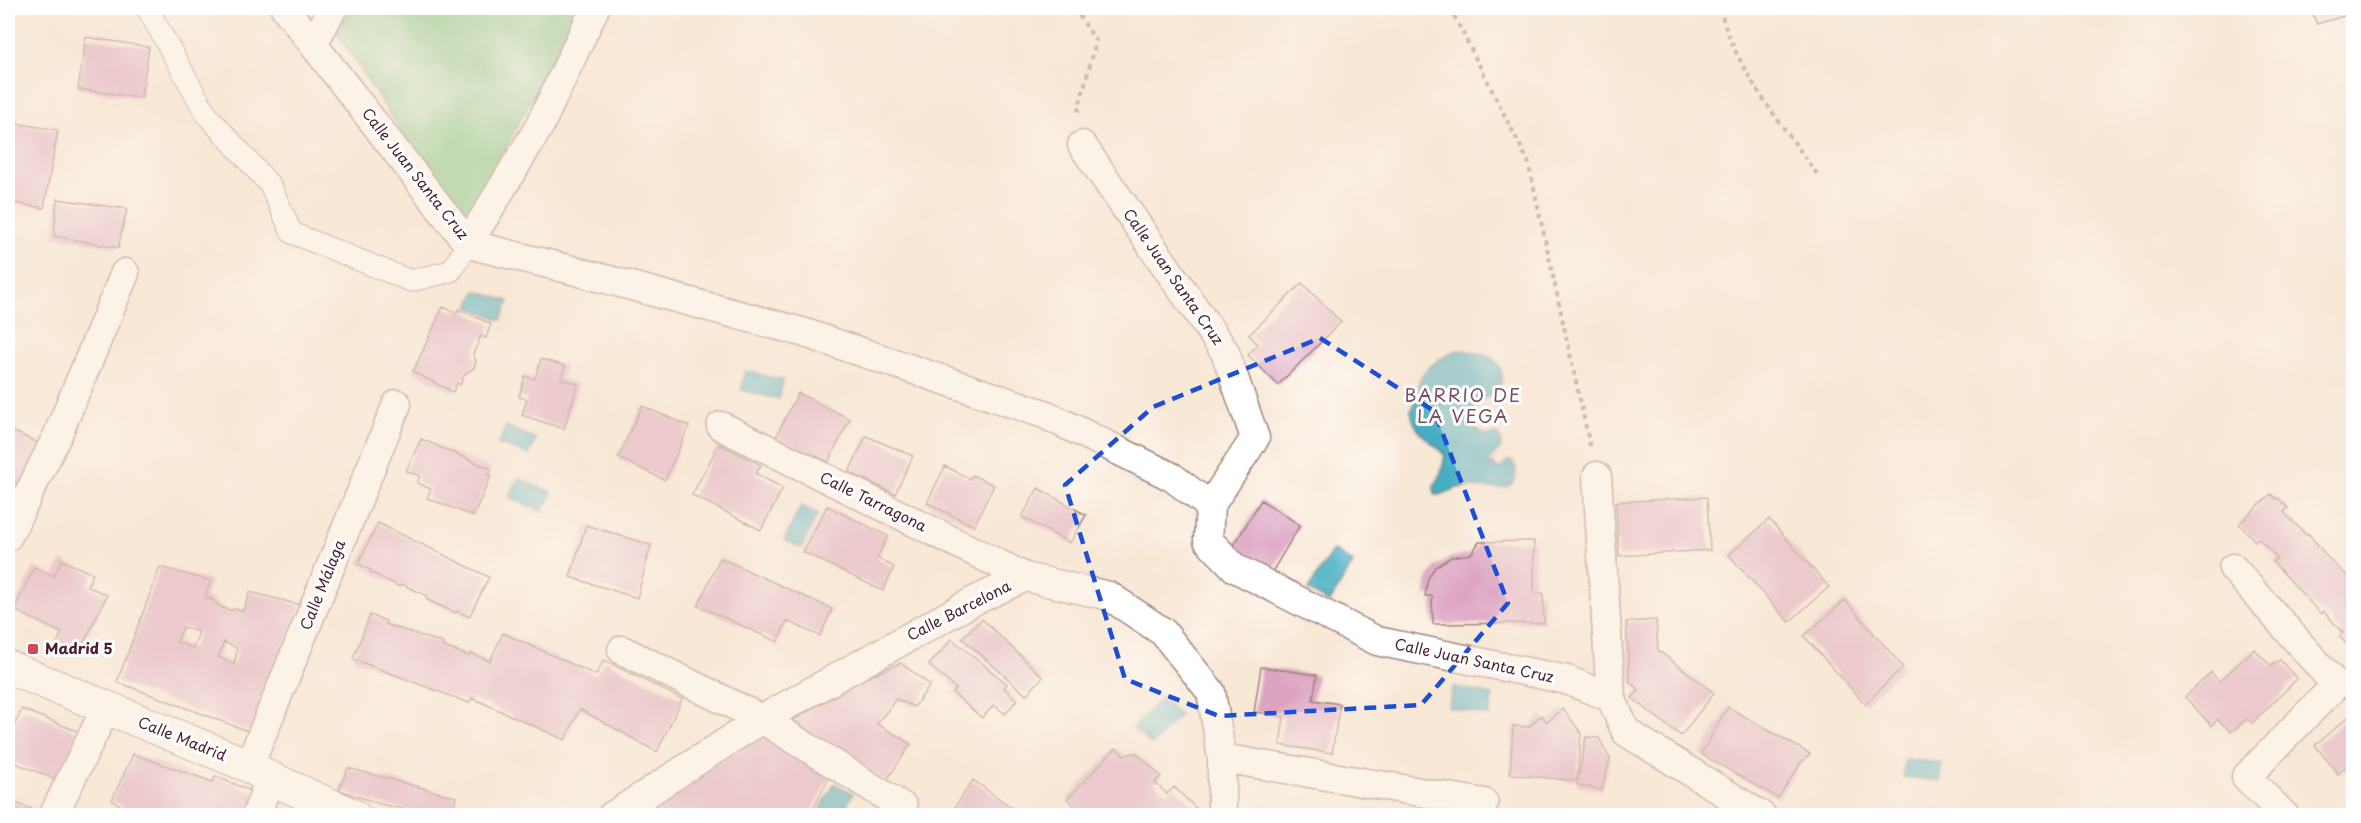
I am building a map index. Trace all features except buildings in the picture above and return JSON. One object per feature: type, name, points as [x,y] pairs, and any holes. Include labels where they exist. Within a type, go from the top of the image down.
[{"type":"street","points":[[147,8],[207,115],[270,185],[292,233],[411,281],[452,271],[468,244],[802,332],[1044,414],[1172,477],[1210,506]]},
{"type":"street","name":"Calle Juan Santa Cruz","points":[[285,8],[468,244],[538,127],[595,8]]},
{"type":"street","points":[[314,44],[333,8]]},
{"type":"street","name":"Calle Juan Santa Cruz","points":[[1082,145],[1225,352],[1255,438],[1210,506],[1208,540],[1235,568],[1377,641],[1567,680],[1611,698]]},
{"type":"street","points":[[8,536],[58,434],[125,273]]},
{"type":"street","name":"Calle Málaga","points":[[256,816],[260,772],[397,404]]},
{"type":"street","name":"Calle Tarragona","points":[[721,426],[1026,577]]},
{"type":"street","points":[[1597,476],[1611,698],[1626,732],[1762,816]]},
{"type":"street","points":[[2233,568],[2336,686],[2246,777],[2285,816]]},
{"type":"street","name":"Calle Barcelona","points":[[612,816],[762,719],[972,602],[1026,577],[1109,596],[1164,632],[1211,692],[1222,758],[1222,816]]},
{"type":"street","points":[[622,650],[762,719],[903,807]]},
{"type":"street","name":"Calle Madrid","points":[[8,668],[260,772],[354,816]]},
{"type":"street","points":[[53,816],[106,708]]},
{"type":"street","points":[[1222,758],[1484,803]]},
{"type":"path","points":[[1074,8],[1096,41],[1075,124],[1082,145]]},
{"type":"path","points":[[1450,8],[1528,161],[1597,476]]},
{"type":"path","points":[[1719,8],[1723,22],[1751,79],[1817,174]]},
{"type":"highlighted area","points":[[1320,338],[1434,411],[1508,603],[1421,705],[1219,716],[1125,679],[1065,485],[1153,407]]},
{"type":"green space","points":[[351,8],[576,8],[471,215],[413,150],[337,33]]},
{"type":"water","points":[[476,291],[509,301],[501,320],[469,307]]},
{"type":"water","points":[[1457,350],[1486,355],[1497,363],[1500,369],[1502,379],[1498,391],[1481,400],[1468,415],[1479,432],[1487,435],[1497,434],[1501,440],[1501,448],[1488,462],[1490,465],[1494,463],[1495,468],[1501,468],[1507,461],[1512,461],[1516,477],[1507,487],[1462,487],[1435,495],[1434,486],[1440,477],[1445,456],[1419,431],[1411,410],[1421,377],[1435,363]]},
{"type":"water","points":[[745,371],[783,380],[779,399],[741,390]]},
{"type":"water","points":[[506,426],[536,439],[529,455],[498,444]]},
{"type":"water","points":[[518,478],[552,493],[543,512],[509,497]]},
{"type":"water","points":[[801,506],[818,514],[801,548],[784,540]]},
{"type":"water","points":[[1333,550],[1353,563],[1329,603],[1308,590]]},
{"type":"water","points":[[1453,686],[1493,695],[1489,716],[1448,707]]},
{"type":"water","points":[[1161,698],[1180,715],[1152,745],[1133,728]]},
{"type":"water","points":[[1905,759],[1942,763],[1940,781],[1903,777]]},
{"type":"water","points":[[834,784],[853,793],[842,815],[826,815],[819,812]]},
{"type":"place","name":"Madrid 5","points":[[33,649]]},
{"type":"district","name":"BARRIO DE LA VEGA","points":[[1463,406]]}]
